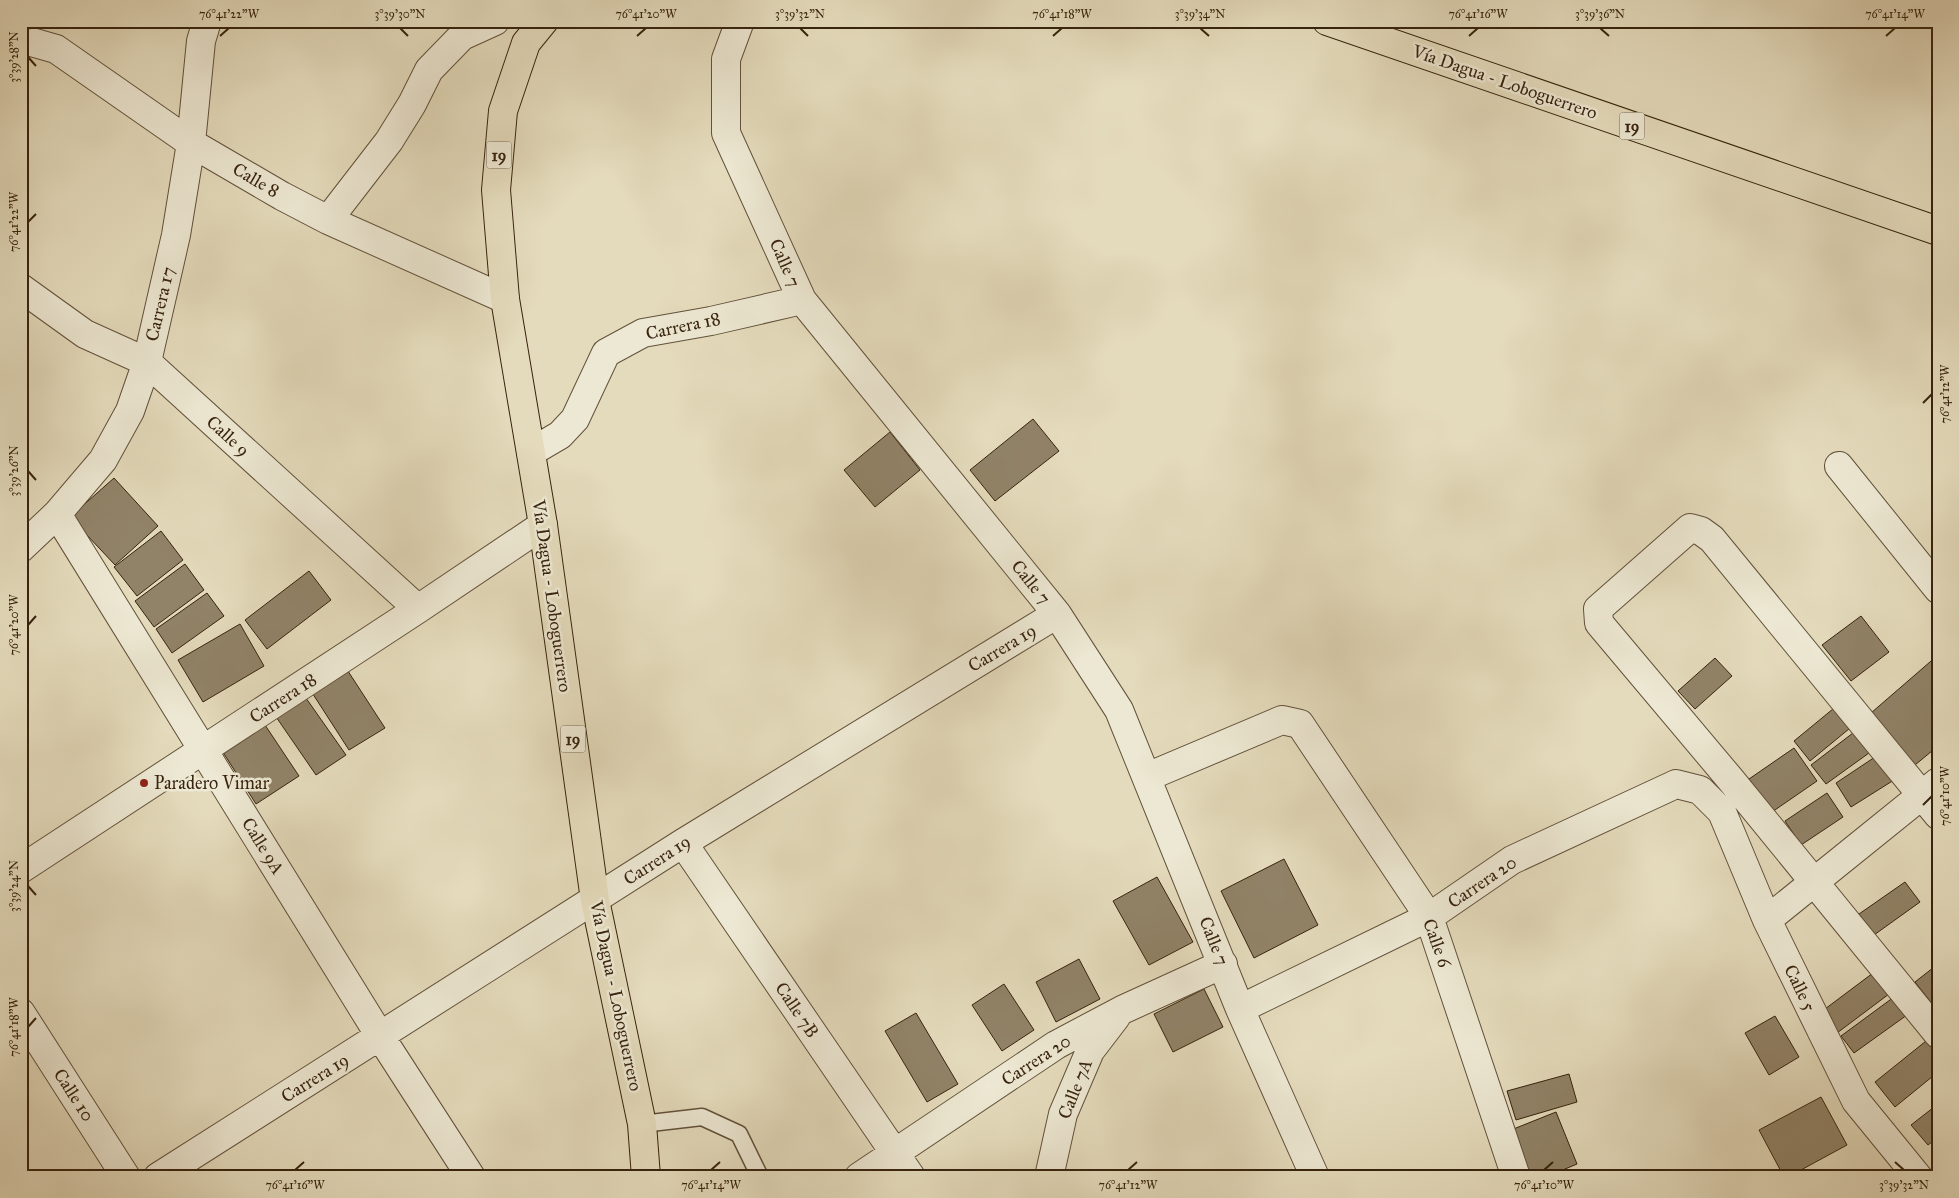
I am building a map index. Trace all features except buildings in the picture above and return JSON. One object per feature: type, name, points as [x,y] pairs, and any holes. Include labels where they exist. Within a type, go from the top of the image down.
[{"type":"main road","name":"Vía Dagua - Loboguerrero","points":[[544,21],[526,44],[503,111],[496,190],[505,299],[543,525],[595,900],[642,1124],[646,1177]]},
{"type":"main road","name":"Vía Dagua - Loboguerrero","points":[[1327,21],[1938,231]]},
{"type":"street","name":"Carrera 17","points":[[21,548],[57,514],[103,460],[130,412],[147,362],[176,235],[191,143],[201,41],[207,21]]},
{"type":"street","points":[[328,220],[389,141],[412,104],[429,70],[462,36],[495,21]]},
{"type":"street","name":"Calle 7","points":[[740,21],[726,59],[726,133],[802,300],[1057,614],[1120,710],[1240,1009],[1315,1177]]},
{"type":"street","name":"Calle 8","points":[[21,39],[56,48],[191,143],[282,196],[328,220],[505,299]]},
{"type":"street","name":"Calle 9","points":[[21,288],[85,334],[147,362],[418,609]]},
{"type":"street","name":"Carrera 18","points":[[530,452],[560,435],[575,419],[606,353],[643,333],[711,321],[802,300]]},
{"type":"street","points":[[1840,466],[1938,589]]},
{"type":"street","name":"Calle 9A","points":[[57,514],[380,1036],[472,1177]]},
{"type":"street","name":"Carrera 18","points":[[21,869],[543,525]]},
{"type":"street","points":[[1767,920],[1815,882],[1932,797],[1712,539],[1702,531],[1690,528],[1598,609],[1599,623],[1815,882],[1938,1034]]},
{"type":"street","name":"Carrera 19","points":[[158,1177],[683,843],[1057,614]]},
{"type":"street","name":"Calle 6","points":[[1147,777],[1282,720],[1300,724],[1429,917],[1516,1177]]},
{"type":"street","name":"Carrera 20","points":[[1240,1009],[1429,917],[1512,860],[1676,784],[1700,790]]},
{"type":"street","name":"Calle 5","points":[[1700,790],[1722,812],[1767,920],[1856,1101],[1918,1177]]},
{"type":"street","name":"Calle 7B","points":[[683,843],[911,1177]]},
{"type":"street","name":"Carrera 20","points":[[859,1177],[1056,1045],[1122,1010],[1223,964]]},
{"type":"street","name":"Calle 7A","points":[[1049,1177],[1063,1114],[1090,1051],[1122,1010]]},
{"type":"street","name":"Calle 10","points":[[21,1013],[126,1177]]},
{"type":"lane","points":[[642,1124],[702,1117],[739,1134],[760,1177]]},
{"type":"railway","points":[[21,45],[32,21]]},
{"type":"place","name":"Paradero Vimar","points":[[144,783]]}]
